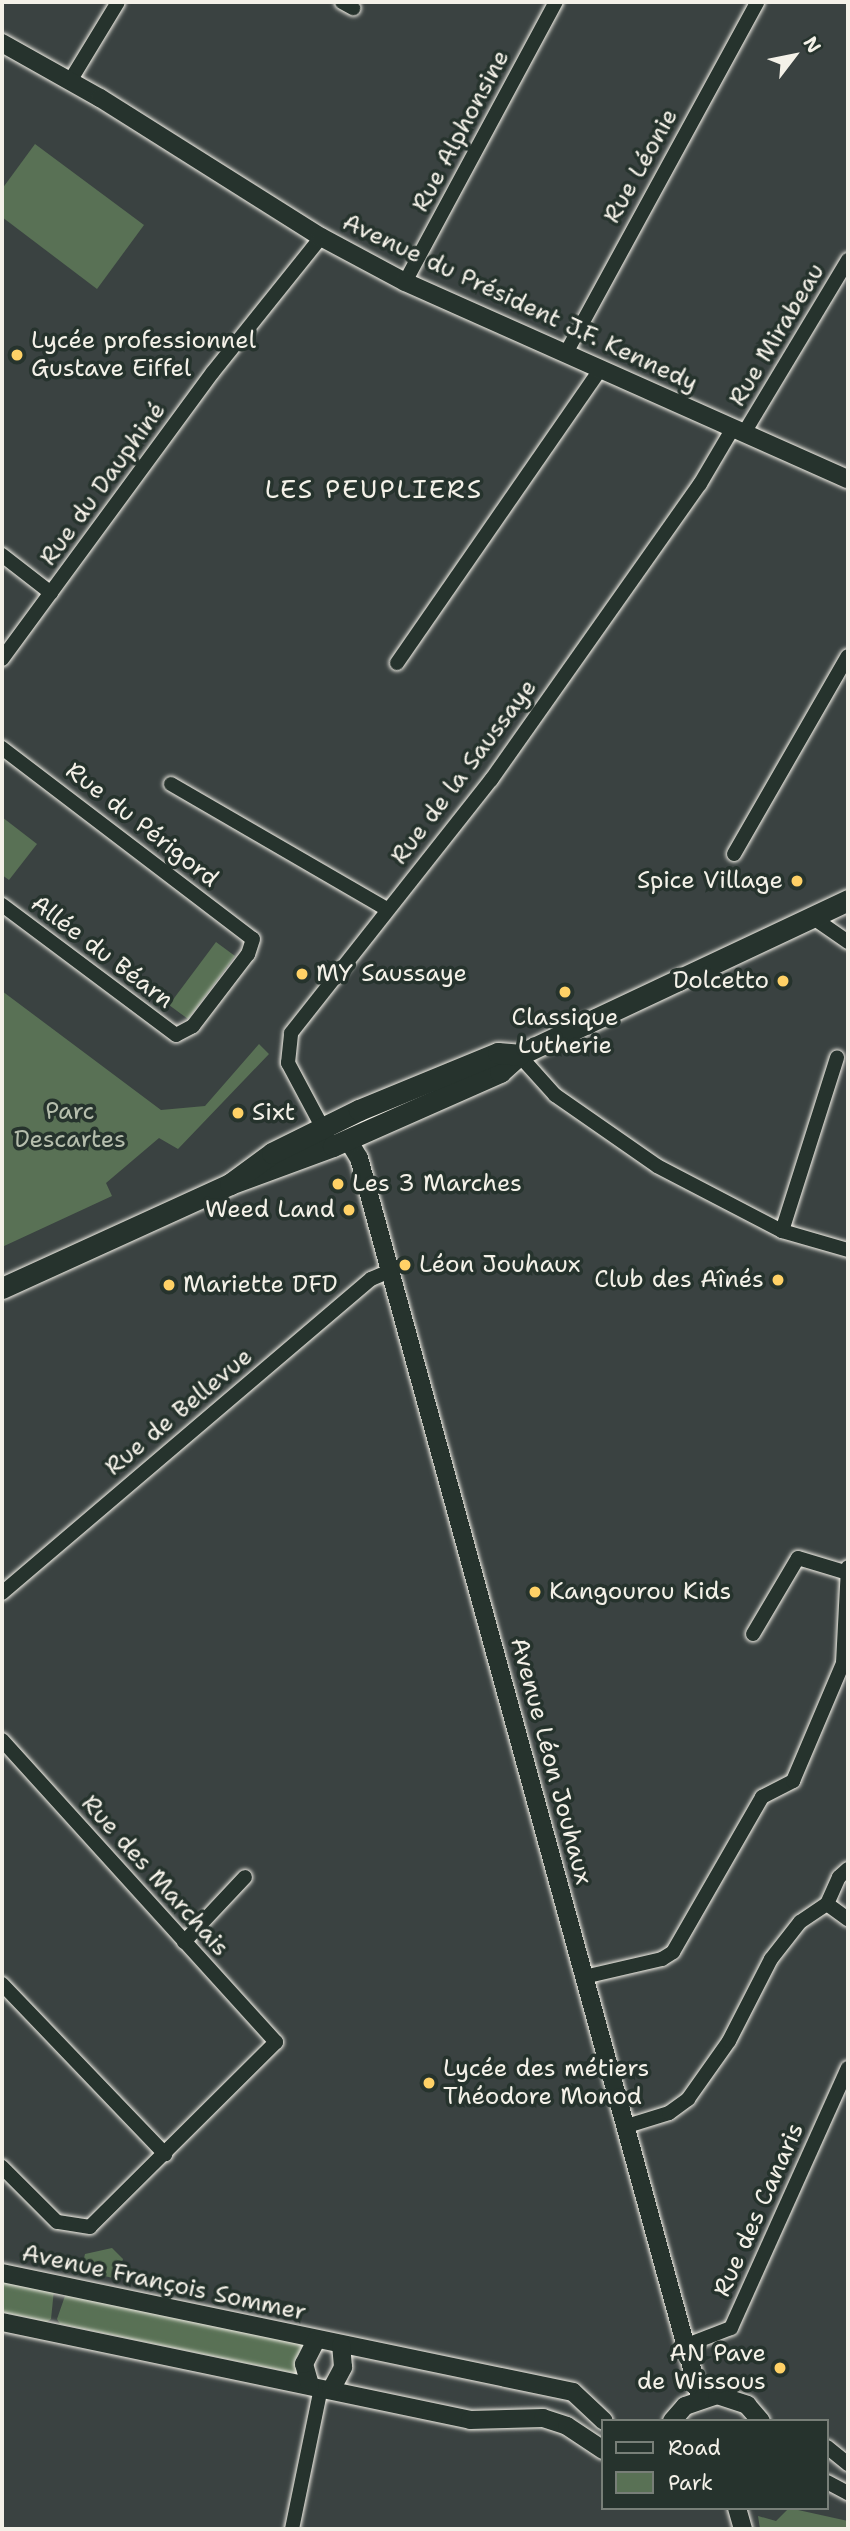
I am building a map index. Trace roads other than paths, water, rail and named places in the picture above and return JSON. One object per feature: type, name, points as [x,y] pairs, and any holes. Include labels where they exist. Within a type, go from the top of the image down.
[{"type":"main road","points":[[336,1134],[506,1069],[519,1055],[848,900]]},
{"type":"main road","points":[[2,1288],[348,1129],[360,1119],[419,1086],[498,1053],[519,1055]]},
{"type":"street","points":[[70,81],[118,2]]},
{"type":"street","name":"Rue Alphonsine","points":[[405,282],[556,2]]},
{"type":"street","name":"Rue Léonie","points":[[566,353],[757,2]]},
{"type":"street","name":"Avenue du Président J.F. Kennedy","points":[[2,43],[70,81],[321,237],[405,282],[848,480]]},
{"type":"street","name":"Rue du Dauphiné","points":[[2,659],[213,372],[321,237]]},
{"type":"street","name":"Rue Mirabeau","points":[[738,430],[848,260]]},
{"type":"street","points":[[397,663],[600,370]]},
{"type":"street","name":"Rue de la Saussaye","points":[[336,1134],[288,1063],[291,1033],[387,909],[469,810],[738,430]]},
{"type":"street","points":[[2,555],[51,593]]},
{"type":"street","points":[[734,854],[848,656]]},
{"type":"street","name":"Rue du Périgord","points":[[2,748],[253,939],[248,954],[193,1026],[176,1035]]},
{"type":"street","points":[[171,784],[387,909]]},
{"type":"street","name":"Allée du Béarn","points":[[2,905],[176,1035]]},
{"type":"street","points":[[813,917],[848,942]]},
{"type":"street","points":[[519,1055],[555,1095],[657,1166],[782,1231],[848,1250]]},
{"type":"street","points":[[782,1231],[837,1058]]},
{"type":"street","name":"Avenue Léon Jouhaux","points":[[336,1134],[359,1158],[700,2398]]},
{"type":"street","name":"Rue de Bellevue","points":[[2,1593],[371,1279],[390,1271]]},
{"type":"street","points":[[753,1634],[798,1558],[848,1573]]},
{"type":"street","points":[[584,1977],[662,1959],[673,1952],[762,1797],[793,1781],[842,1663],[848,1567]]},
{"type":"street","name":"Rue des Marchais","points":[[2,1740],[276,2042],[165,2154]]},
{"type":"street","points":[[627,2126],[669,2113],[688,2099],[729,2041],[771,1959],[800,1922],[827,1904],[839,1877],[848,1869]]},
{"type":"street","points":[[184,1942],[245,1877]]},
{"type":"street","points":[[827,1904],[848,1919]]},
{"type":"street","points":[[2,1984],[165,2154],[101,2219],[78,2228],[57,2222],[2,2167]]},
{"type":"street","name":"Rue des Canaris","points":[[687,2345],[731,2328],[848,2068]]},
{"type":"street","name":"Avenue François Sommer","points":[[2,2273],[341,2345]]},
{"type":"street","points":[[2,2322],[470,2420],[543,2418],[568,2426],[602,2449]]},
{"type":"street","points":[[316,2340],[304,2364],[320,2388]]},
{"type":"street","points":[[292,2529],[320,2388],[343,2367],[341,2345],[573,2392],[602,2419]]},
{"type":"street","points":[[674,2419],[685,2406],[700,2398],[733,2398],[759,2419]]},
{"type":"street","points":[[829,2449],[848,2464]]},
{"type":"street","points":[[829,2483],[848,2493]]},
{"type":"street","points":[[738,2510],[743,2529]]},
{"type":"place","name":"Lycée professionnel Gustave Eiffel","points":[[17,355]]},
{"type":"place","name":"Spice Village","points":[[797,881]]},
{"type":"place","name":"MY Saussaye","points":[[302,974]]},
{"type":"place","name":"Dolcetto","points":[[783,981]]},
{"type":"place","name":"Classique Lutherie","points":[[565,992]]},
{"type":"place","name":"Sixt","points":[[238,1113]]},
{"type":"place","name":"Les 3 Marches","points":[[338,1184]]},
{"type":"place","name":"Weed Land","points":[[349,1210]]},
{"type":"place","name":"Léon Jouhaux","points":[[405,1265]]},
{"type":"place","name":"Club des Aînés","points":[[778,1280]]},
{"type":"place","name":"Mariette DFD","points":[[169,1285]]},
{"type":"place","name":"Kangourou Kids","points":[[535,1592]]},
{"type":"place","name":"Lycée des métiers Théodore Monod","points":[[429,2083]]},
{"type":"place","name":"AN Pave de Wissous","points":[[780,2368]]},
{"type":"district","name":"LES PEUPLIERS","points":[[374,489]]},
{"type":"park label","name":"Parc Descartes","points":[[70,1126]]}]
